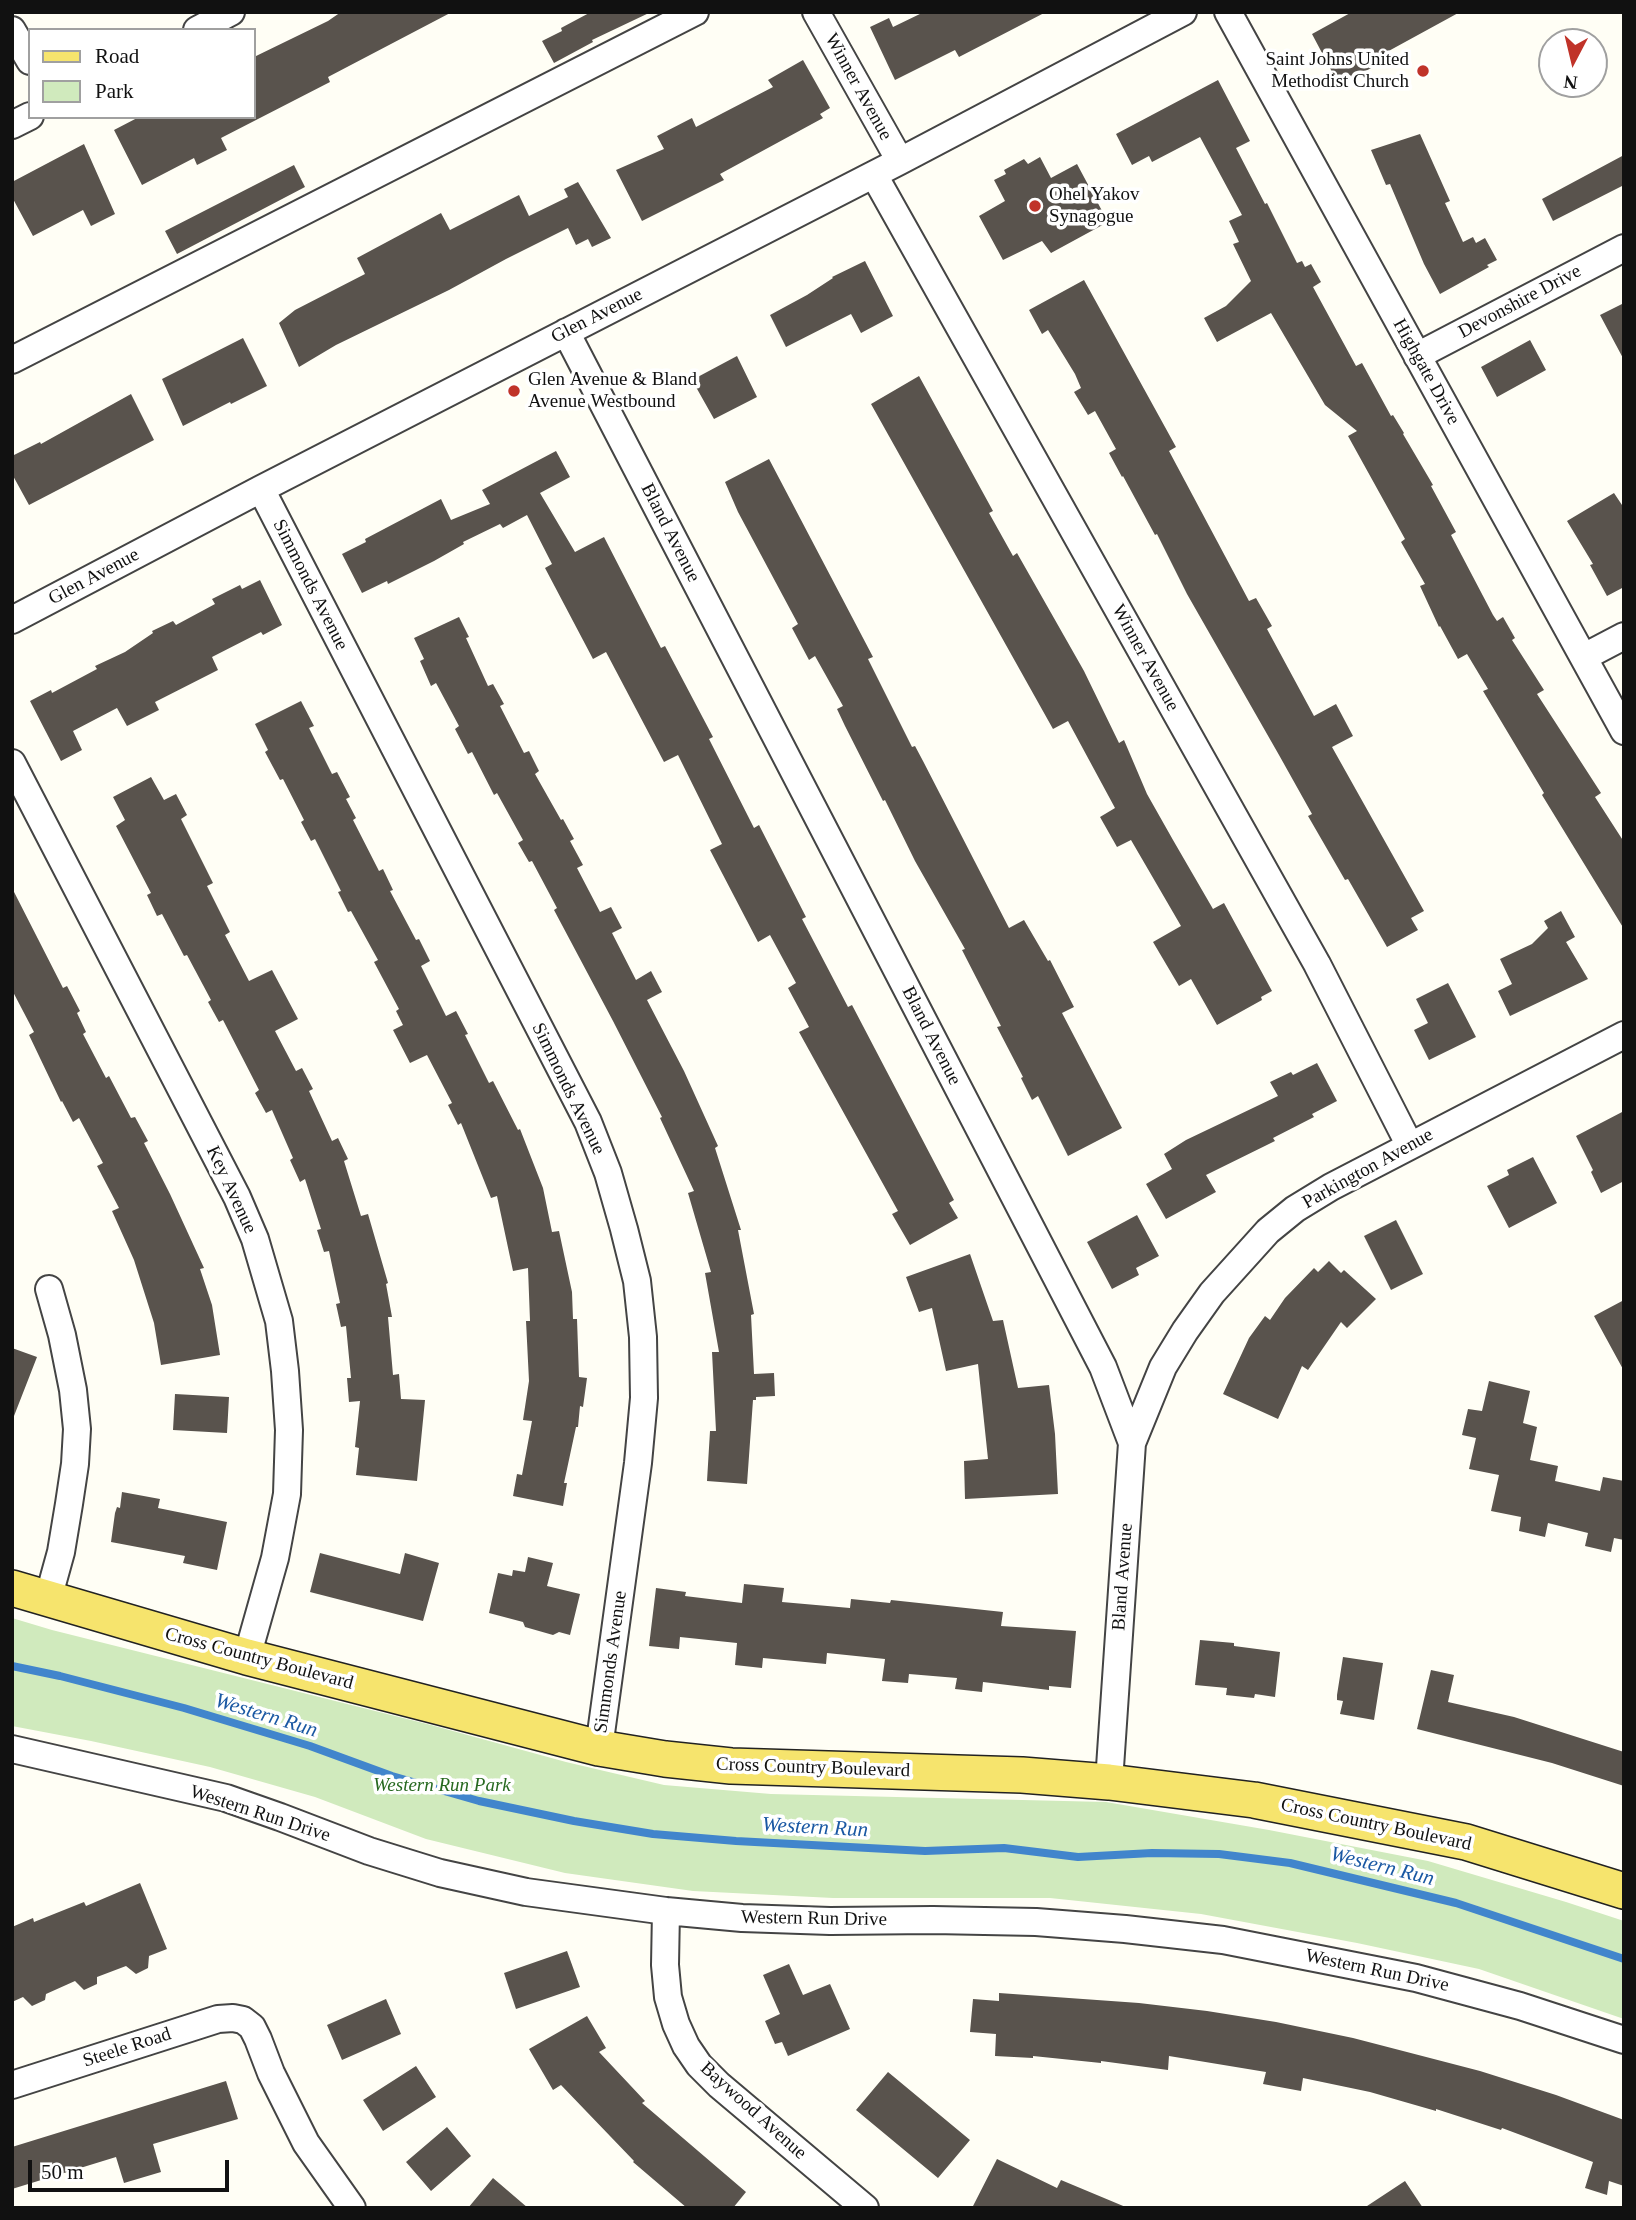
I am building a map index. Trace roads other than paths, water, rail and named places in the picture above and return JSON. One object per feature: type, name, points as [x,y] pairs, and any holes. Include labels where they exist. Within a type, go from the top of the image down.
[{"type":"main road","name":"Cross Country Boulevard","points":[[12,1588],[247,1657],[598,1748],[730,1766],[1022,1775],[1109,1782],[1254,1800],[1466,1842],[1624,1891]]},
{"type":"street","points":[[12,360],[695,12]]},
{"type":"street","name":"Winner Avenue","points":[[816,12],[900,161]]},
{"type":"street","name":"Glen Avenue","points":[[12,620],[1183,12]]},
{"type":"street","name":"Highgate Drive","points":[[1228,12],[1624,731]]},
{"type":"street","points":[[12,30],[28,58]]},
{"type":"street","points":[[12,125],[28,117]]},
{"type":"street","name":"Winner Avenue","points":[[873,175],[1317,964],[1410,1146]]},
{"type":"street","name":"Devonshire Drive","points":[[1417,356],[1624,248]]},
{"type":"street","name":"Bland Avenue","points":[[566,332],[1096,1354],[1132,1443],[1109,1782]]},
{"type":"street","name":"Simmonds Avenue","points":[[261,489],[588,1122],[608,1173],[624,1229],[637,1281],[643,1337],[644,1398],[638,1463],[598,1748]]},
{"type":"street","points":[[1584,657],[1624,636]]},
{"type":"street","name":"Key Avenue","points":[[12,763],[237,1197],[255,1239],[279,1321],[289,1430],[287,1494],[275,1558],[247,1657]]},
{"type":"street","name":"Parkington Avenue","points":[[1132,1443],[1163,1367],[1212,1293],[1268,1231],[1295,1209],[1331,1187],[1624,1035]]},
{"type":"street","points":[[48,1599],[61,1552],[75,1464],[77,1429],[74,1390],[49,1289]]},
{"type":"street","name":"Western Run Drive","points":[[12,1749],[226,1798],[369,1851],[440,1873],[526,1892],[666,1911],[742,1918],[1036,1922],[1223,1941],[1416,1978],[1520,2006],[1624,2040]]},
{"type":"street","name":"Baywood Avenue","points":[[666,1911],[665,1965],[668,1997],[686,2046],[699,2065],[719,2085],[865,2208]]},
{"type":"street","name":"Steele Road","points":[[12,2085],[218,2019],[243,2020],[252,2027],[306,2143],[352,2208]]},
{"type":"waterway","name":"Western Run","points":[[12,1666],[184,1708],[310,1746],[392,1776],[479,1801],[574,1821],[653,1834],[736,1841],[925,1851],[1004,1848],[1078,1857],[1152,1853],[1219,1854],[1290,1863],[1456,1903],[1624,1959]]},
{"type":"place","name":"Saint Johns United Methodist Church","points":[[1423,71]]},
{"type":"place","name":"Ohel Yakov Synagogue","points":[[1035,206]]},
{"type":"place","name":"Glen Avenue & Bland Avenue Westbound","points":[[514,391]]},
{"type":"park label","name":"Western Run Park","points":[[442,1786]]}]
